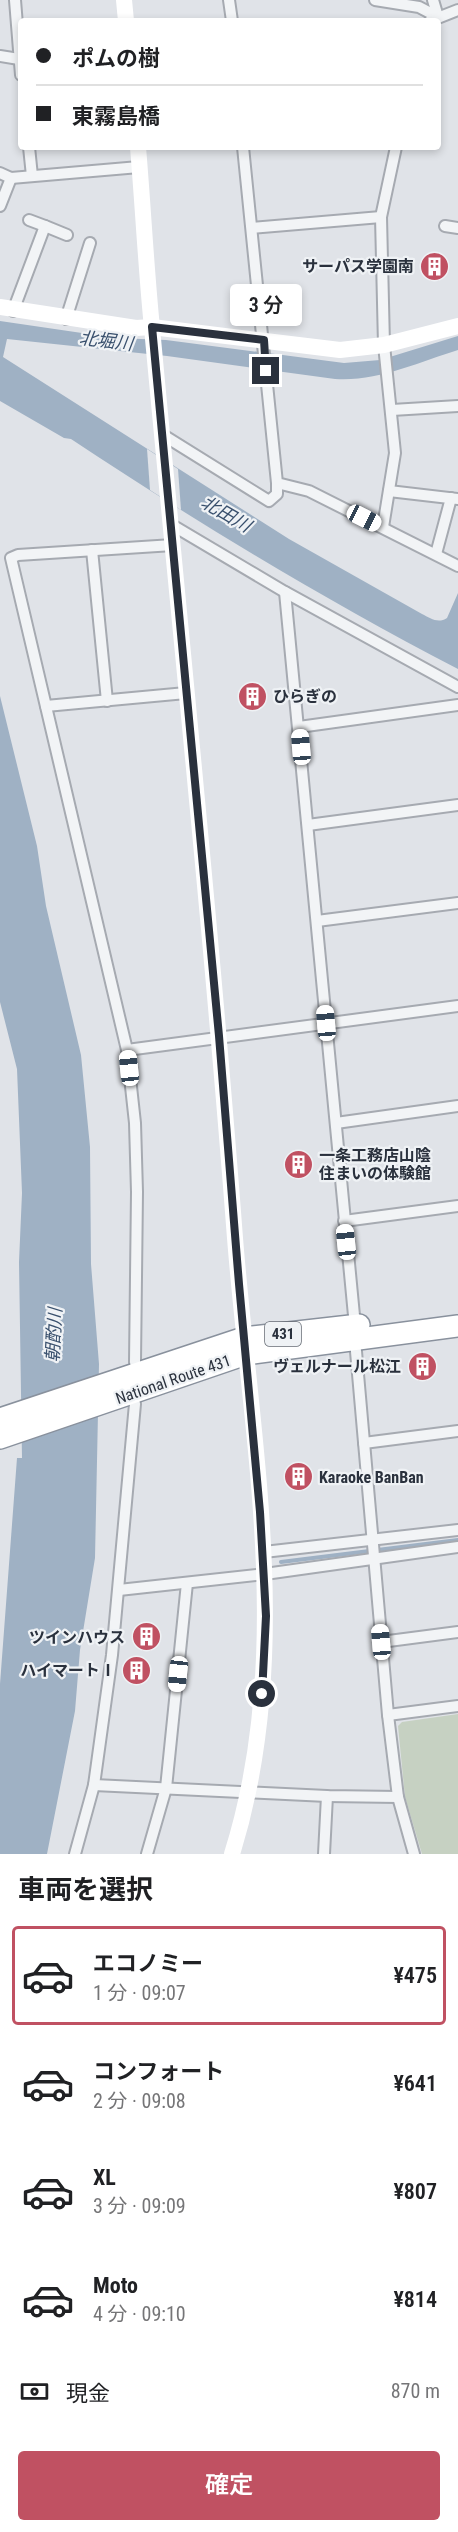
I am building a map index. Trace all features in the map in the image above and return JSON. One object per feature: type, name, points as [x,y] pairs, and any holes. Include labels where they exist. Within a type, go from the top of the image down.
[{"type":"highway","name":"National Route 431","points":[[355,1333],[458,1312]]},
{"type":"highway","name":"National Route 431","points":[[4,1427],[245,1346],[355,1333],[458,1326]]},
{"type":"street","points":[[15,0],[18,44]]},
{"type":"street","points":[[124,0],[126,18]]},
{"type":"street","points":[[229,0],[232,18]]},
{"type":"street","points":[[375,0],[419,7],[433,18]]},
{"type":"street","points":[[433,0],[434,18]]},
{"type":"street","points":[[437,18],[458,10]]},
{"type":"street","points":[[0,56],[18,59]]},
{"type":"street","points":[[28,150],[32,176]]},
{"type":"street","points":[[138,150],[152,332],[219,1036],[264,1552],[266,1616],[262,1703],[247,1793],[232,1854]]},
{"type":"street","points":[[164,440],[269,501],[277,494],[243,150]]},
{"type":"street","points":[[382,527],[395,453],[385,351],[381,217],[395,150]]},
{"type":"street","points":[[0,173],[11,178],[139,167]]},
{"type":"street","points":[[0,206],[11,178]]},
{"type":"street","points":[[252,228],[381,217]]},
{"type":"street","points":[[29,220],[67,235]]},
{"type":"street","points":[[45,226],[6,309],[152,332],[264,346],[340,350],[385,351],[458,326]]},
{"type":"street","points":[[445,226],[458,228]]},
{"type":"street","points":[[66,319],[90,243]]},
{"type":"street","points":[[392,410],[458,406]]},
{"type":"street","points":[[277,483],[309,491],[458,566]]},
{"type":"street","points":[[388,491],[454,498],[436,554]]},
{"type":"street","points":[[171,519],[285,592],[458,687]]},
{"type":"street","points":[[75,1854],[94,1785],[119,1590],[135,1404],[125,1387],[135,1362],[137,1192],[135,1123],[127,1050],[11,558],[18,555],[173,545]]},
{"type":"street","points":[[92,550],[107,701]]},
{"type":"street","points":[[285,592],[336,1124],[388,1714],[398,1797],[414,1854]]},
{"type":"street","points":[[46,706],[186,693]]},
{"type":"street","points":[[299,727],[458,705]]},
{"type":"street","points":[[308,825],[458,805]]},
{"type":"street","points":[[317,921],[458,903]]},
{"type":"street","points":[[127,1050],[458,1006]]},
{"type":"street","points":[[336,1124],[458,1106]]},
{"type":"street","points":[[344,1221],[458,1206]]},
{"type":"street","points":[[364,1443],[458,1431]]},
{"type":"street","points":[[264,1552],[458,1530]]},
{"type":"street","points":[[119,1590],[265,1574],[458,1547]]},
{"type":"street","points":[[147,1854],[166,1788],[187,1582]]},
{"type":"street","points":[[381,1642],[458,1632]]},
{"type":"street","points":[[388,1714],[458,1706]]},
{"type":"street","points":[[94,1785],[247,1793],[398,1797]]},
{"type":"street","points":[[324,1854],[327,1796]]},
{"type":"green space","points":[[458,1714],[458,1854],[422,1854],[405,1797],[398,1726],[402,1722]]},
{"type":"water","points":[[0,321],[116,338],[166,340],[344,363],[380,360],[458,336],[458,350],[398,370],[351,379],[335,379],[167,356],[7,339],[3,357],[289,539],[428,617],[437,620],[447,618],[458,593],[458,669],[310,588],[213,530],[71,439],[64,438],[0,401]]},
{"type":"water","name":"朝酌川","points":[[0,696],[37,846],[46,906],[81,1055],[90,1147],[91,1264],[99,1364],[95,1558],[80,1650],[75,1711],[47,1854],[0,1854],[0,1684],[17,1458],[22,1458],[19,1262],[22,1193],[17,1069],[0,1002]]},
{"type":"pier","points":[[147,449],[178,469],[181,510],[150,490]]},
{"type":"waterway","points":[[281,1562],[458,1540]]},
{"type":"place","name":"サーパス学園南","points":[[435,266]]},
{"type":"place","name":"ひらぎの","points":[[252,696]]},
{"type":"place","name":"一条工務店山陰 住まいの体験館","points":[[298,1164]]},
{"type":"place","name":"ヴェルナール松江","points":[[422,1366]]},
{"type":"place","name":"Karaoke BanBan","points":[[298,1477]]},
{"type":"place","name":"ツインハウス","points":[[146,1637]]},
{"type":"place","name":"ハイマートⅠ","points":[[137,1670]]},
{"type":"route","points":[[262,1694],[266,1616],[264,1552],[219,1036],[152,327],[264,340],[266,371]]},
{"type":"water label","name":"北堀川","points":[[106,341]]},
{"type":"water label","name":"北田川","points":[[226,514]]}]
